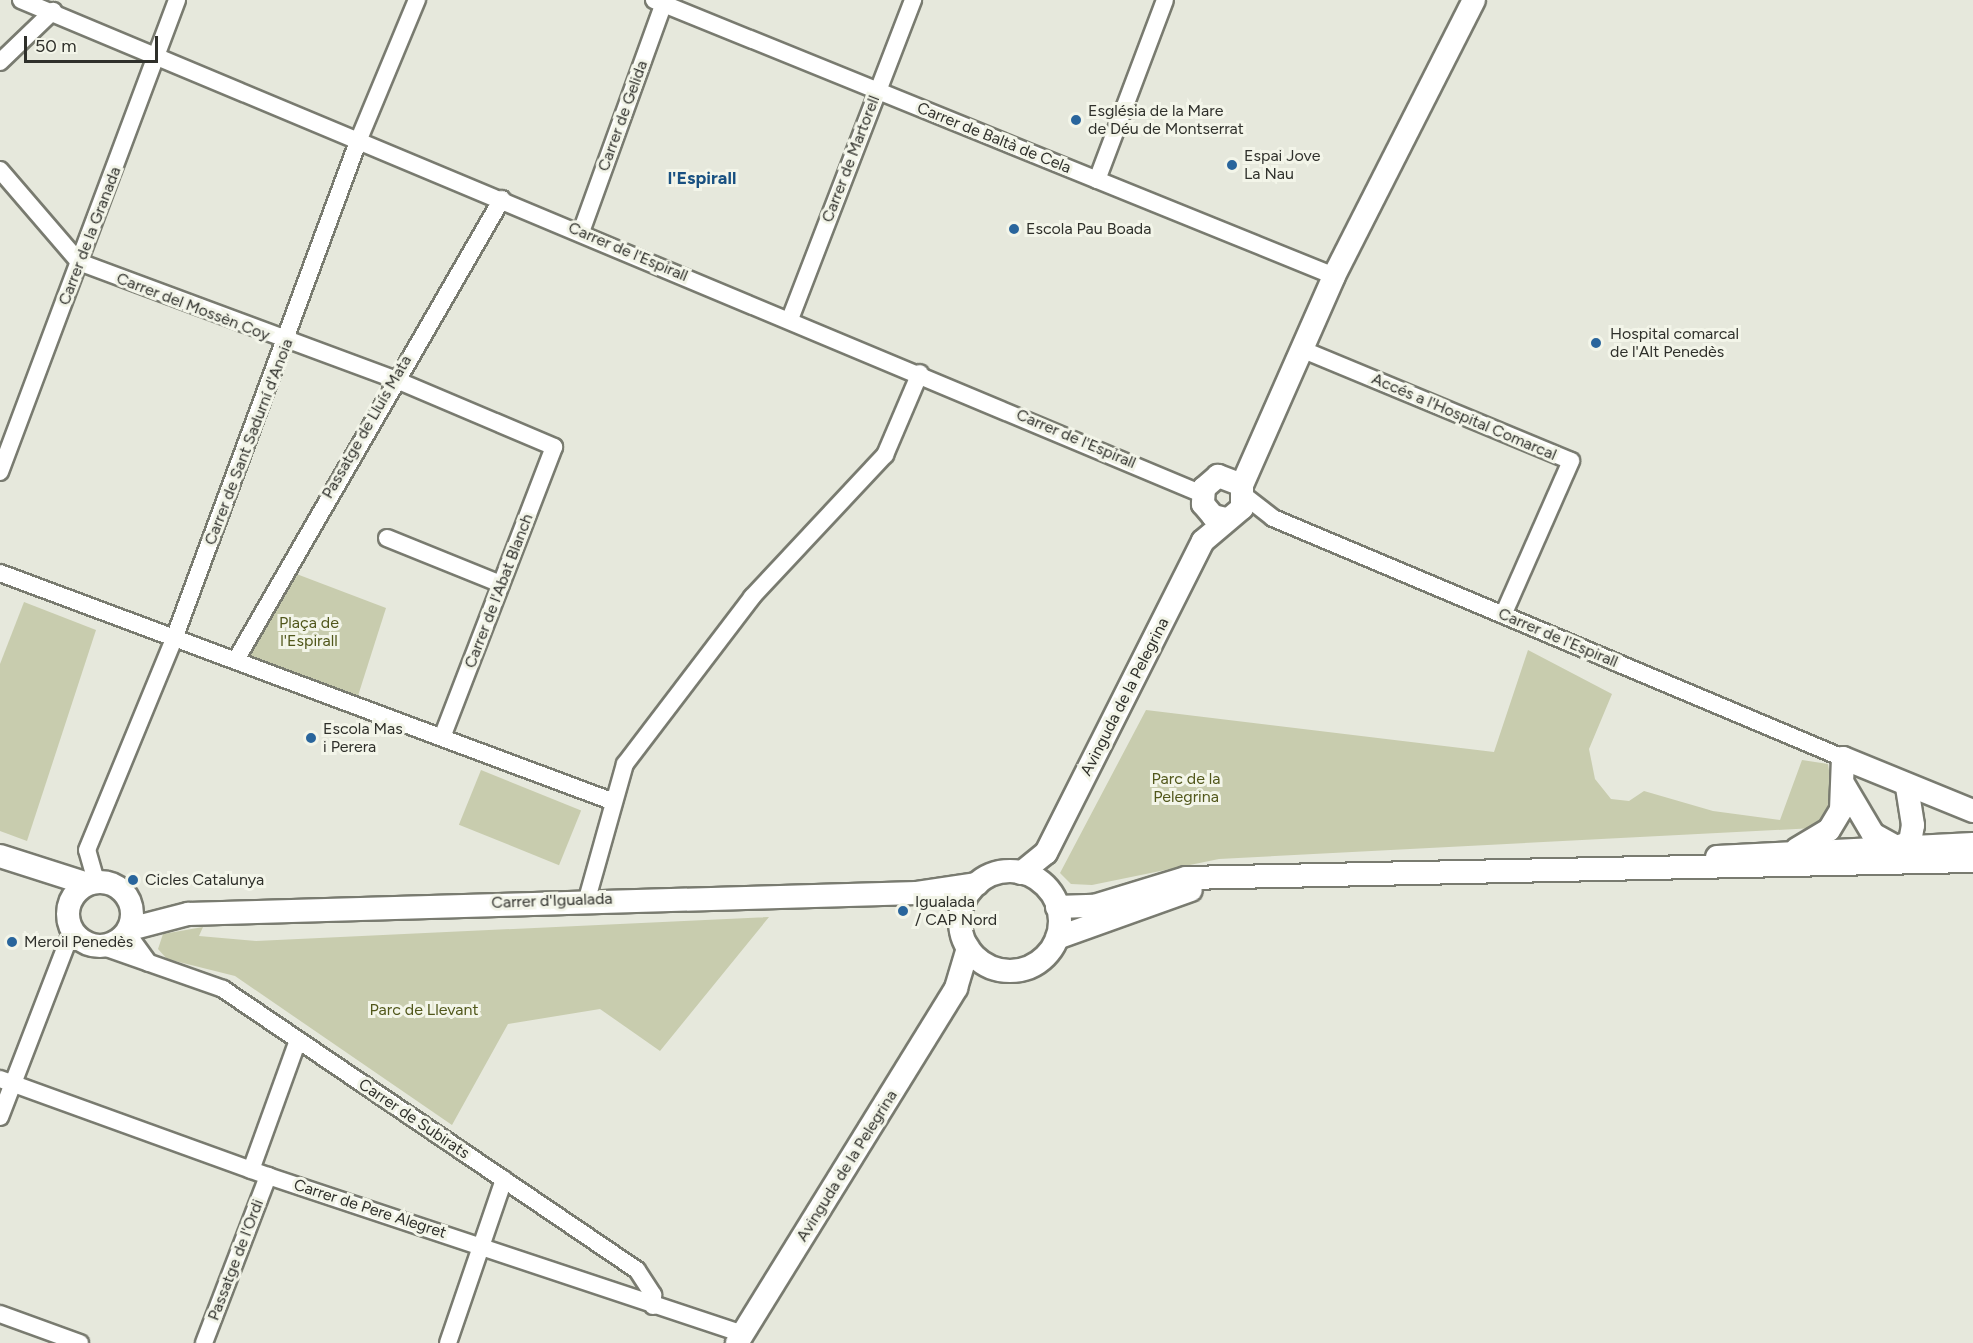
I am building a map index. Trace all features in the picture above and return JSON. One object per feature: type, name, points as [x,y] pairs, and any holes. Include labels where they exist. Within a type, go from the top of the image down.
[{"type":"street","name":"Carrer de l'Espirall","points":[[21,0],[50,6],[160,56],[1273,518],[1843,758]]},
{"type":"street","name":"Carrer de la Granada","points":[[0,472],[160,56],[177,0]]},
{"type":"street","name":"Carrer de Sant Sadurní d'Anoia","points":[[92,883],[87,850],[175,636],[287,344],[359,139],[417,0]]},
{"type":"street","name":"Carrer de Martorell","points":[[790,319],[913,0]]},
{"type":"street","points":[[1097,180],[1165,0]]},
{"type":"street","points":[[1227,499],[1259,442],[1334,276],[1474,0]]},
{"type":"street","name":"Carrer de Baltà de Cela","points":[[661,1],[1334,276]]},
{"type":"street","name":"Carrer de Gelida","points":[[581,232],[661,1]]},
{"type":"street","points":[[3,56],[50,6]]},
{"type":"street","name":"Carrer del Mossèn Coy","points":[[0,170],[79,262],[287,344],[394,379],[554,447]]},
{"type":"street","name":"Passatge de Lluís Mata","points":[[237,658],[394,379],[502,199]]},
{"type":"street","name":"Accés a l'Hospital Comarcal","points":[[1301,349],[1571,461],[1503,615]]},
{"type":"street","points":[[587,899],[625,764],[753,597],[885,456],[920,373]]},
{"type":"street","name":"Carrer de l'Abat Blanch","points":[[443,735],[554,447]]},
{"type":"street","name":"Avinguda de la Pelegrina","points":[[977,884],[1005,872],[1021,873],[1046,853],[1203,541],[1227,499]]},
{"type":"street","points":[[387,538],[501,584]]},
{"type":"street","points":[[0,573],[237,658],[614,802]]},
{"type":"street","points":[[1792,850],[1829,830],[1841,810],[1844,785],[1843,758],[1907,788],[1973,811]]},
{"type":"street","points":[[1844,785],[1873,834],[1897,847]]},
{"type":"street","points":[[1810,868],[1828,857],[1878,855],[1910,842],[1913,825],[1907,788]]},
{"type":"street","points":[[1692,864],[1724,855],[1792,850],[1897,847],[1962,851],[1972,855]]},
{"type":"street","name":"Avinguda de la Pelegrina","points":[[1046,853],[1046,887],[1057,907],[1057,938]]},
{"type":"street","points":[[1057,907],[1094,906],[1186,878],[1237,879],[1692,864],[1810,868],[1972,855]]},
{"type":"street","points":[[0,856],[47,874],[118,886],[132,904],[128,931],[149,963]]},
{"type":"street","points":[[1021,873],[1046,887]]},
{"type":"street","points":[[0,1117],[6,1081],[72,930],[71,899],[47,874]]},
{"type":"street","points":[[968,948],[991,967],[1022,970],[1037,963],[1057,938],[1187,891],[1237,879]]},
{"type":"street","points":[[71,899],[92,883]]},
{"type":"street","points":[[962,908],[977,884]]},
{"type":"street","name":"Carrer d'Igualada","points":[[132,904],[188,914],[587,899],[917,893],[977,884]]},
{"type":"street","name":"Carrer d'Igualada","points":[[917,893],[962,908]]},
{"type":"street","name":"Avinguda de la Pelegrina","points":[[740,1339],[956,988],[968,948],[962,908]]},
{"type":"street","name":"Carrer d'Igualada","points":[[128,931],[188,914]]},
{"type":"street","points":[[72,930],[91,945],[104,947],[128,931]]},
{"type":"street","name":"Carrer de Subirats","points":[[104,947],[223,989],[637,1270],[653,1295],[653,1306]]},
{"type":"street","name":"Avinguda de la Pelegrina","points":[[956,988],[991,967]]},
{"type":"street","points":[[251,1170],[298,1040]]},
{"type":"street","name":"Carrer de Pere Alegret","points":[[6,1081],[268,1176],[483,1246],[740,1339]]},
{"type":"street","name":"Passatge de l'Ordi","points":[[204,1343],[268,1176]]},
{"type":"street","points":[[448,1343],[504,1179]]},
{"type":"street","points":[[0,1314],[80,1343]]},
{"type":"green space","name":"Plaça de l'Espirall","points":[[286,570],[386,608],[356,702],[237,658]]},
{"type":"green space","points":[[24,602],[96,630],[27,841],[0,831],[0,664]]},
{"type":"green space","name":"Parc de la Pelegrina","points":[[1528,650],[1612,694],[1589,749],[1595,779],[1611,799],[1629,801],[1644,791],[1713,811],[1780,820],[1802,760],[1828,764],[1833,798],[1824,818],[1814,828],[1219,859],[1092,885],[1071,884],[1060,873],[1146,710],[1494,752]]},
{"type":"green space","points":[[481,770],[581,810],[559,865],[459,825]]},
{"type":"green space","name":"Parc de Llevant","points":[[769,917],[660,1051],[600,1009],[508,1024],[452,1125],[235,976],[167,959],[158,949],[163,934],[203,927],[199,936],[256,941]]},
{"type":"place","name":"Església de la Mare de Déu de Montserrat","points":[[1076,120]]},
{"type":"place","name":"Espai Jove La Nau","points":[[1232,165]]},
{"type":"place","name":"Escola Pau Boada","points":[[1014,229]]},
{"type":"place","name":"Hospital comarcal de l'Alt Penedès","points":[[1596,343]]},
{"type":"place","name":"Escola Mas i Perera","points":[[311,738]]},
{"type":"place","name":"Cicles Catalunya","points":[[133,880]]},
{"type":"place","name":"Igualada / CAP Nord","points":[[903,911]]},
{"type":"place","name":"Meroil Penedès","points":[[12,942]]},
{"type":"district","name":"l'Espirall","points":[[702,178]]}]
